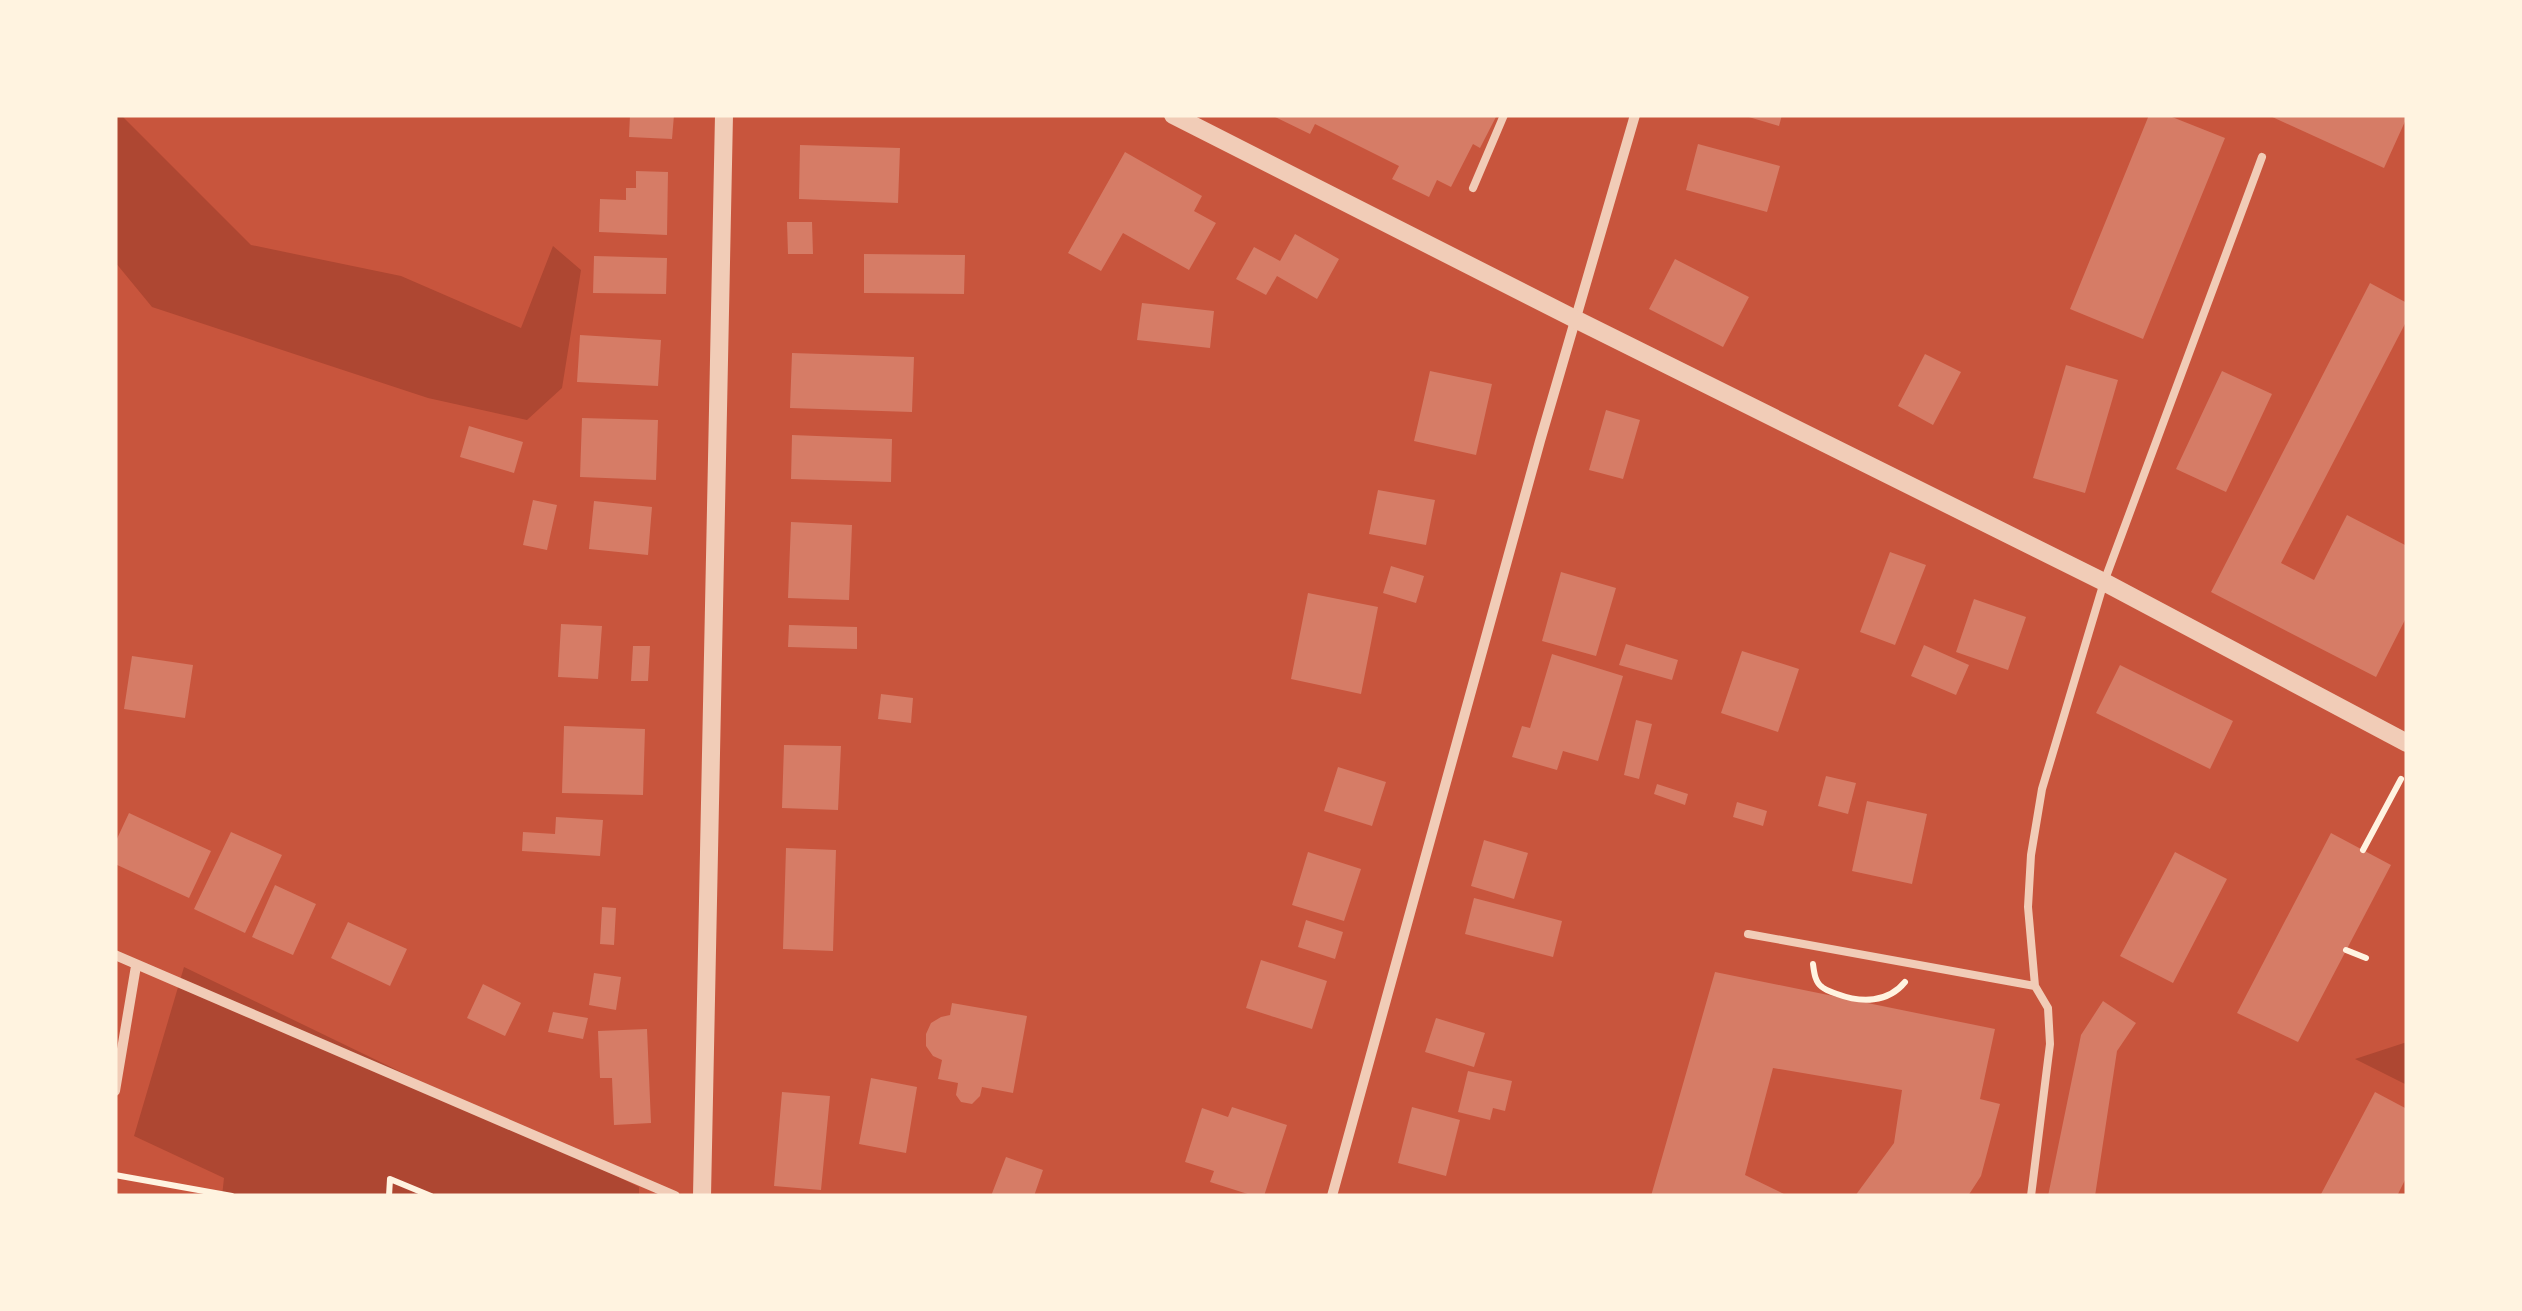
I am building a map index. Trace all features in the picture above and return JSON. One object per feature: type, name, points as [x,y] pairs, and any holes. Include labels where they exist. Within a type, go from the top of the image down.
[{"type":"street","points":[[702,1196],[724,115]]},
{"type":"street","points":[[1173,115],[2104,582],[2407,743]]},
{"type":"street","points":[[1332,1196],[1535,460],[1635,115]]},
{"type":"street","points":[[115,955],[675,1196]]},
{"type":"street","points":[[115,1087],[136,966]]},
{"type":"lane","points":[[1473,188],[1504,115]]},
{"type":"lane","points":[[2031,1196],[2050,1044],[2048,1008],[2036,986],[2028,907],[2031,855],[2042,788],[2104,582],[2262,158]]},
{"type":"lane","points":[[1748,934],[2036,986]]},
{"type":"path","points":[[2363,850],[2401,779]]},
{"type":"path","points":[[1812,946],[1816,979],[1822,988],[1850,999],[1882,999],[1896,992],[1918,965]]},
{"type":"path","points":[[2346,950],[2366,958]]},
{"type":"path","points":[[115,1175],[232,1196]]},
{"type":"path","points":[[389,1196],[390,1179],[431,1196]]},
{"type":"shaded area","points":[[117,115],[251,245],[401,276],[521,328],[553,246],[581,270],[562,388],[527,420],[428,398],[152,307],[115,262]]},
{"type":"shaded area","points":[[184,967],[639,1187],[639,1196],[222,1196],[224,1178],[134,1136]]},
{"type":"shaded area","points":[[2407,1042],[2407,1085],[2355,1059]]},
{"type":"building","points":[[630,115],[674,115],[672,139],[629,137]]},
{"type":"building","points":[[1271,115],[1497,115],[1480,148],[1473,144],[1451,187],[1437,180],[1429,197],[1392,179],[1399,166],[1315,124],[1310,134]]},
{"type":"building","points":[[1742,115],[1782,115],[1779,126]]},
{"type":"building","points":[[2149,115],[2167,115],[2225,138],[2143,339],[2070,309]]},
{"type":"building","points":[[2268,115],[2407,115],[2407,117],[2384,168]]},
{"type":"building","points":[[1698,144],[1780,166],[1767,212],[1686,190]]},
{"type":"building","points":[[800,145],[900,148],[898,203],[799,199]]},
{"type":"building","points":[[1125,152],[1202,196],[1194,211],[1216,223],[1189,270],[1123,233],[1101,271],[1068,253]]},
{"type":"building","points":[[636,171],[668,172],[667,235],[599,232],[600,199],[626,200],[626,188],[636,188]]},
{"type":"building","points":[[787,222],[812,222],[813,254],[788,254]]},
{"type":"building","points":[[1295,234],[1339,259],[1317,299],[1277,276],[1266,295],[1236,279],[1254,247],[1280,261]]},
{"type":"building","points":[[864,254],[965,255],[964,294],[864,293]]},
{"type":"building","points":[[594,256],[667,258],[666,294],[593,293]]},
{"type":"building","points":[[1675,259],[1749,297],[1723,347],[1649,309]]},
{"type":"building","points":[[2370,283],[2407,303],[2407,320],[2281,563],[2314,580],[2347,515],[2407,546],[2407,616],[2376,677],[2211,592]]},
{"type":"building","points":[[1142,303],[1214,311],[1210,348],[1137,340]]},
{"type":"building","points":[[580,335],[661,340],[658,386],[577,382]]},
{"type":"building","points":[[792,353],[914,357],[912,412],[790,408]]},
{"type":"building","points":[[1925,354],[1961,372],[1933,425],[1898,406]]},
{"type":"building","points":[[2066,365],[2118,380],[2085,493],[2033,478]]},
{"type":"building","points":[[1430,371],[1492,384],[1476,455],[1414,441]]},
{"type":"building","points":[[2222,371],[2272,394],[2226,492],[2176,469]]},
{"type":"building","points":[[1606,410],[1640,420],[1623,479],[1589,470]]},
{"type":"building","points":[[582,418],[658,420],[656,480],[580,477]]},
{"type":"building","points":[[469,426],[523,442],[514,473],[460,457]]},
{"type":"building","points":[[792,435],[892,439],[891,482],[791,479]]},
{"type":"building","points":[[1378,490],[1435,500],[1426,545],[1369,534]]},
{"type":"building","points":[[533,500],[557,505],[547,550],[523,545]]},
{"type":"building","points":[[594,501],[652,507],[648,555],[589,549]]},
{"type":"building","points":[[791,522],[852,525],[849,600],[788,598]]},
{"type":"building","points":[[1890,552],[1926,565],[1895,645],[1860,632]]},
{"type":"building","points":[[1391,566],[1424,576],[1416,603],[1383,593]]},
{"type":"building","points":[[1561,572],[1616,588],[1596,656],[1542,641]]},
{"type":"building","points":[[1308,593],[1378,607],[1361,694],[1291,679]]},
{"type":"building","points":[[1974,599],[2026,617],[2008,670],[1956,652]]},
{"type":"building","points":[[561,624],[602,626],[598,679],[558,677]]},
{"type":"building","points":[[789,625],[857,627],[857,649],[788,647]]},
{"type":"building","points":[[1626,644],[1678,660],[1672,680],[1619,665]]},
{"type":"building","points":[[1924,645],[1969,665],[1956,695],[1911,676]]},
{"type":"building","points":[[633,646],[650,646],[648,681],[631,681]]},
{"type":"building","points":[[1742,651],[1799,669],[1778,732],[1721,713]]},
{"type":"building","points":[[1552,654],[1623,676],[1598,761],[1563,751],[1557,770],[1512,757],[1522,726],[1530,728]]},
{"type":"building","points":[[132,656],[193,665],[185,718],[124,709]]},
{"type":"building","points":[[2120,665],[2233,721],[2210,769],[2096,713]]},
{"type":"building","points":[[881,694],[913,698],[911,723],[878,719]]},
{"type":"building","points":[[1636,720],[1652,724],[1639,779],[1624,775]]},
{"type":"building","points":[[564,726],[645,729],[643,795],[562,793]]},
{"type":"building","points":[[784,745],[841,746],[838,810],[782,808]]},
{"type":"building","points":[[1338,767],[1386,782],[1372,826],[1324,811]]},
{"type":"building","points":[[1826,776],[1856,783],[1848,814],[1818,806]]},
{"type":"building","points":[[1657,784],[1688,794],[1685,805],[1654,794]]},
{"type":"building","points":[[1867,801],[1927,814],[1912,884],[1852,871]]},
{"type":"building","points":[[1737,802],[1767,811],[1763,826],[1733,817]]},
{"type":"building","points":[[129,813],[211,851],[189,898],[115,864],[115,843]]},
{"type":"building","points":[[556,817],[603,820],[600,856],[522,851],[523,832],[555,834]]},
{"type":"building","points":[[231,832],[282,855],[245,933],[194,909]]},
{"type":"building","points":[[2331,833],[2391,865],[2298,1042],[2237,1013]]},
{"type":"building","points":[[1484,840],[1528,853],[1514,899],[1471,886]]},
{"type":"building","points":[[786,848],[836,850],[833,951],[783,949]]},
{"type":"building","points":[[1308,852],[1361,869],[1344,921],[1292,905]]},
{"type":"building","points":[[2175,852],[2227,879],[2173,983],[2120,956]]},
{"type":"building","points":[[275,885],[316,904],[293,955],[252,937]]},
{"type":"building","points":[[1474,898],[1562,921],[1553,957],[1465,934]]},
{"type":"building","points":[[602,907],[616,908],[614,945],[600,944]]},
{"type":"building","points":[[1306,920],[1343,932],[1335,959],[1298,947]]},
{"type":"building","points":[[348,922],[407,949],[390,986],[331,958]]},
{"type":"building","points":[[1261,960],[1327,981],[1312,1029],[1246,1008]]},
{"type":"building","points":[[1715,972],[1995,1029],[1980,1099],[2000,1104],[1981,1176],[1968,1196],[1855,1196],[1894,1143],[1902,1090],[1773,1068],[1745,1175],[1788,1196],[1651,1196]]},
{"type":"building","points":[[594,973],[621,977],[616,1010],[589,1005]]},
{"type":"building","points":[[483,984],[521,1003],[505,1036],[467,1018]]},
{"type":"building","points":[[2103,1001],[2136,1023],[2117,1051],[2095,1196],[2048,1196],[2081,1035]]},
{"type":"building","points":[[952,1003],[1027,1016],[1013,1093],[982,1087],[972,1104],[961,1102],[956,1095],[958,1083],[938,1079],[942,1060],[926,1046],[926,1034],[931,1023],[950,1015]]},
{"type":"building","points":[[553,1012],[588,1018],[583,1039],[548,1032]]},
{"type":"building","points":[[1436,1018],[1485,1033],[1474,1067],[1425,1052]]},
{"type":"building","points":[[647,1029],[651,1123],[614,1125],[612,1078],[600,1078],[598,1031]]},
{"type":"building","points":[[1468,1071],[1512,1081],[1505,1111],[1493,1108],[1490,1120],[1458,1112]]},
{"type":"building","points":[[871,1078],[917,1087],[906,1153],[859,1144]]},
{"type":"building","points":[[782,1092],[830,1096],[821,1190],[774,1186]]},
{"type":"building","points":[[2375,1092],[2407,1109],[2407,1176],[2397,1196],[2320,1196]]},
{"type":"building","points":[[1232,1107],[1287,1125],[1264,1196],[1210,1182],[1214,1171],[1185,1162],[1202,1108],[1228,1117]]},
{"type":"building","points":[[1412,1107],[1460,1120],[1446,1176],[1398,1163]]},
{"type":"building","points":[[1006,1157],[1043,1170],[1034,1196],[991,1196]]}]
